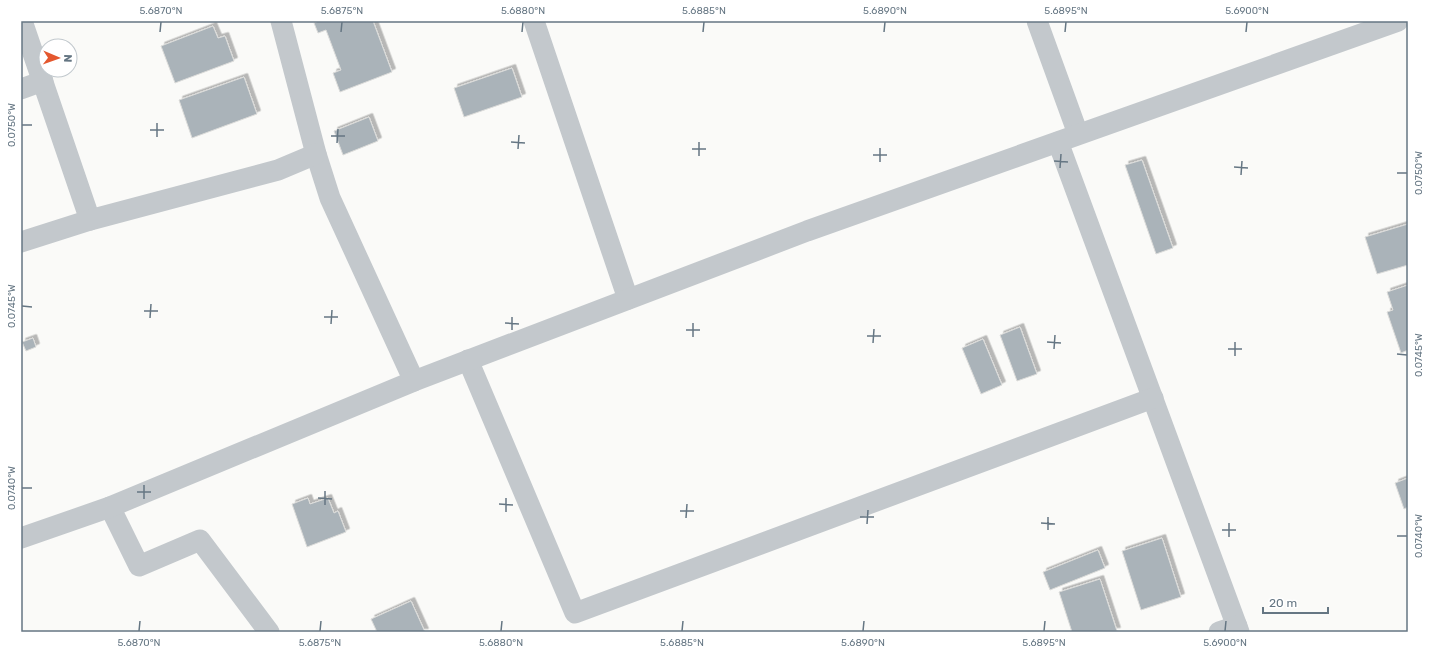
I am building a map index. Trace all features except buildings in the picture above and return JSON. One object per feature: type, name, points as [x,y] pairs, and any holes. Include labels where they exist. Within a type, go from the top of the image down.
[{"type":"street","points":[[22,21],[44,81],[90,220]]},
{"type":"street","points":[[280,21],[316,154],[330,198],[414,381]]},
{"type":"street","points":[[534,21],[628,299]]},
{"type":"street","points":[[1037,21],[1078,134]]},
{"type":"street","points":[[21,538],[110,507],[414,381],[807,231],[1398,21]]},
{"type":"street","points":[[21,89],[44,81]]},
{"type":"street","points":[[1058,142],[1153,398],[1231,630]]},
{"type":"street","points":[[21,242],[90,220],[278,170],[316,154]]},
{"type":"street","points":[[468,360],[575,613],[1153,398]]},
{"type":"street","points":[[110,507],[139,566],[200,540],[269,632]]}]
